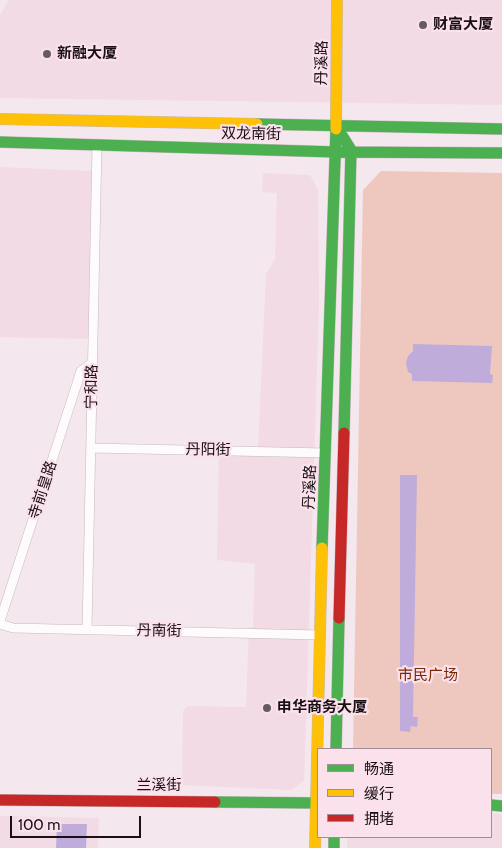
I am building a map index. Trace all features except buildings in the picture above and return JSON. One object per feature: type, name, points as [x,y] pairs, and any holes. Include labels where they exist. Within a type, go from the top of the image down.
[{"type":"main road","name":"丹溪路","points":[[318,748],[328,326],[336,152],[337,0]]},
{"type":"main road","name":"双龙南街","points":[[0,119],[502,129]]},
{"type":"main road","points":[[336,126],[351,150],[336,748]]},
{"type":"main road","name":"双龙南街","points":[[0,142],[336,152],[351,150],[502,153]]},
{"type":"main road","name":"兰溪街","points":[[0,800],[317,803]]},
{"type":"main road","name":"丹溪路","points":[[316,848],[317,803]]},
{"type":"street","name":"宁和路","points":[[87,630],[97,145]]},
{"type":"street","name":"寺前皇路","points":[[0,623],[81,371],[92,363]]},
{"type":"street","name":"丹阳街","points":[[91,448],[326,453]]},
{"type":"street","name":"丹南街","points":[[0,623],[13,628],[319,635]]},
{"type":"shaded area","points":[[9,0],[502,0],[502,105],[0,98],[0,15]]},
{"type":"shaded area","points":[[0,167],[92,171],[90,339],[0,337]]},
{"type":"shaded area","points":[[263,173],[310,175],[318,190],[319,304],[304,781],[291,790],[182,785],[183,711],[187,706],[246,707],[249,628],[253,627],[255,564],[217,560],[219,448],[258,448],[266,274],[275,259],[277,193],[262,192]]},
{"type":"shaded area","points":[[413,344],[492,346],[490,374],[493,375],[492,383],[412,381],[412,374],[408,372],[406,363],[408,356],[413,351]]},
{"type":"shaded area","points":[[400,475],[417,475],[413,717],[418,717],[417,727],[411,726],[410,732],[400,731]]},
{"type":"shaded area","points":[[492,813],[502,814],[502,848],[347,848],[347,838],[492,838]]},
{"type":"shaded area","points":[[0,816],[99,818],[98,848],[0,848]]},
{"type":"shaded area","points":[[57,824],[87,824],[86,848],[56,848]]},
{"type":"green space","name":"市民广场","points":[[381,171],[502,173],[502,794],[492,794],[492,748],[353,748],[363,190]]},
{"type":"traffic: fast","points":[[257,124],[502,129]]},
{"type":"traffic: fast","points":[[336,126],[351,150],[344,433]]},
{"type":"traffic: fast","points":[[322,548],[336,129]]},
{"type":"traffic: fast","points":[[0,142],[336,152],[502,153]]},
{"type":"traffic: fast","points":[[336,748],[339,618]]},
{"type":"traffic: fast","points":[[215,802],[317,803]]},
{"type":"traffic: fast","points":[[492,805],[502,806]]},
{"type":"traffic: fast","points":[[334,838],[334,848]]},
{"type":"traffic: slow","points":[[336,129],[337,0]]},
{"type":"traffic: slow","points":[[0,119],[257,124]]},
{"type":"traffic: slow","points":[[317,748],[322,548]]},
{"type":"traffic: slow","points":[[315,848],[317,762]]},
{"type":"traffic: jam","points":[[339,618],[344,433]]},
{"type":"traffic: jam","points":[[0,800],[215,802]]},
{"type":"place","name":"财富大厦","points":[[423,25]]},
{"type":"place","name":"新融大厦","points":[[47,54]]},
{"type":"place","name":"申华商务大厦","points":[[267,708]]}]
